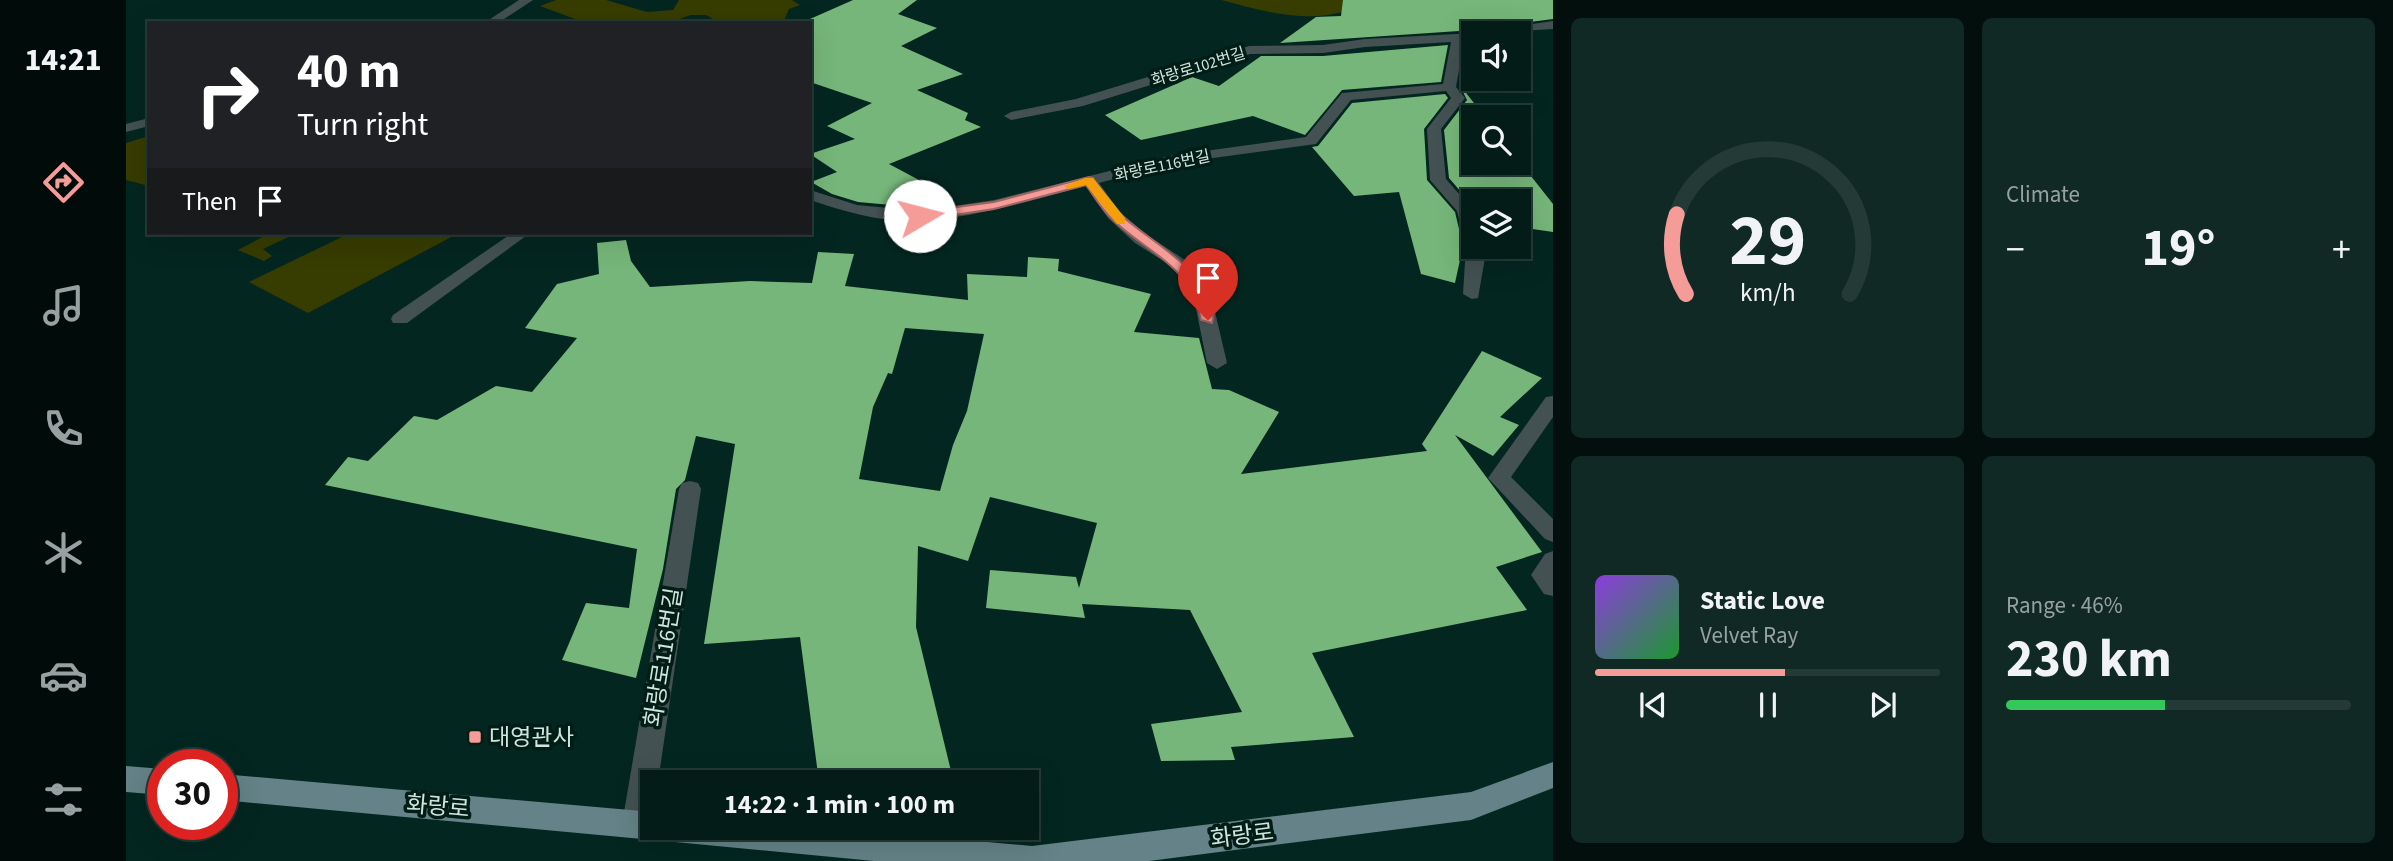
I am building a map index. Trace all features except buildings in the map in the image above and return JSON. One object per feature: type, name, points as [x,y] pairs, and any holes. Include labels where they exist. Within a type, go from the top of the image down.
[{"type":"main road","name":"화랑로","points":[[805,840],[1032,861],[1471,806],[1553,775]]},
{"type":"main road","points":[[126,779],[147,781]]},
{"type":"main road","name":"화랑로","points":[[238,788],[640,825]]},
{"type":"street","points":[[493,21],[527,0]]},
{"type":"street","points":[[1531,28],[1553,25]]},
{"type":"street","name":"화랑로102번길","points":[[1010,116],[1078,103],[1249,50],[1323,49],[1366,43],[1461,38]]},
{"type":"street","points":[[1461,52],[1449,87],[1458,98],[1434,129],[1438,180],[1461,206]]},
{"type":"street","name":"화랑로116번길","points":[[812,196],[855,210],[920,216],[994,205],[1169,160],[1311,141],[1346,96],[1449,87]]},
{"type":"street","points":[[126,128],[147,123]]},
{"type":"street","points":[[1089,180],[1114,215],[1142,239],[1182,266],[1203,299],[1217,363]]},
{"type":"street","points":[[400,319],[519,235]]},
{"type":"street","points":[[1472,294],[1476,259]]},
{"type":"street","points":[[1553,402],[1499,478],[1553,533]]},
{"type":"street","name":"화랑로116번길","points":[[652,770],[690,489]]},
{"type":"street","points":[[1553,560],[1543,575],[1553,587]]},
{"type":"green space","points":[[556,0],[606,0],[647,12],[673,10],[679,0],[792,0],[800,5],[789,9],[784,21],[716,21],[706,15],[691,15],[673,21],[581,21],[540,6]]},
{"type":"green space","points":[[1221,0],[1369,0],[1333,14],[1296,16]]},
{"type":"green space","points":[[147,137],[147,185],[126,180],[126,143]]},
{"type":"green space","points":[[266,235],[293,235],[263,249],[272,256],[264,261],[238,250]]},
{"type":"green space","points":[[346,235],[455,235],[308,313],[249,282]]},
{"type":"slow traffic","points":[[1069,186],[1089,180],[1121,221]]},
{"type":"place","name":"대영관사","points":[[475,737]]},
{"type":"route","points":[[920,216],[994,205],[1089,180],[1114,215],[1142,239],[1182,266],[1203,299],[1208,320]]}]
